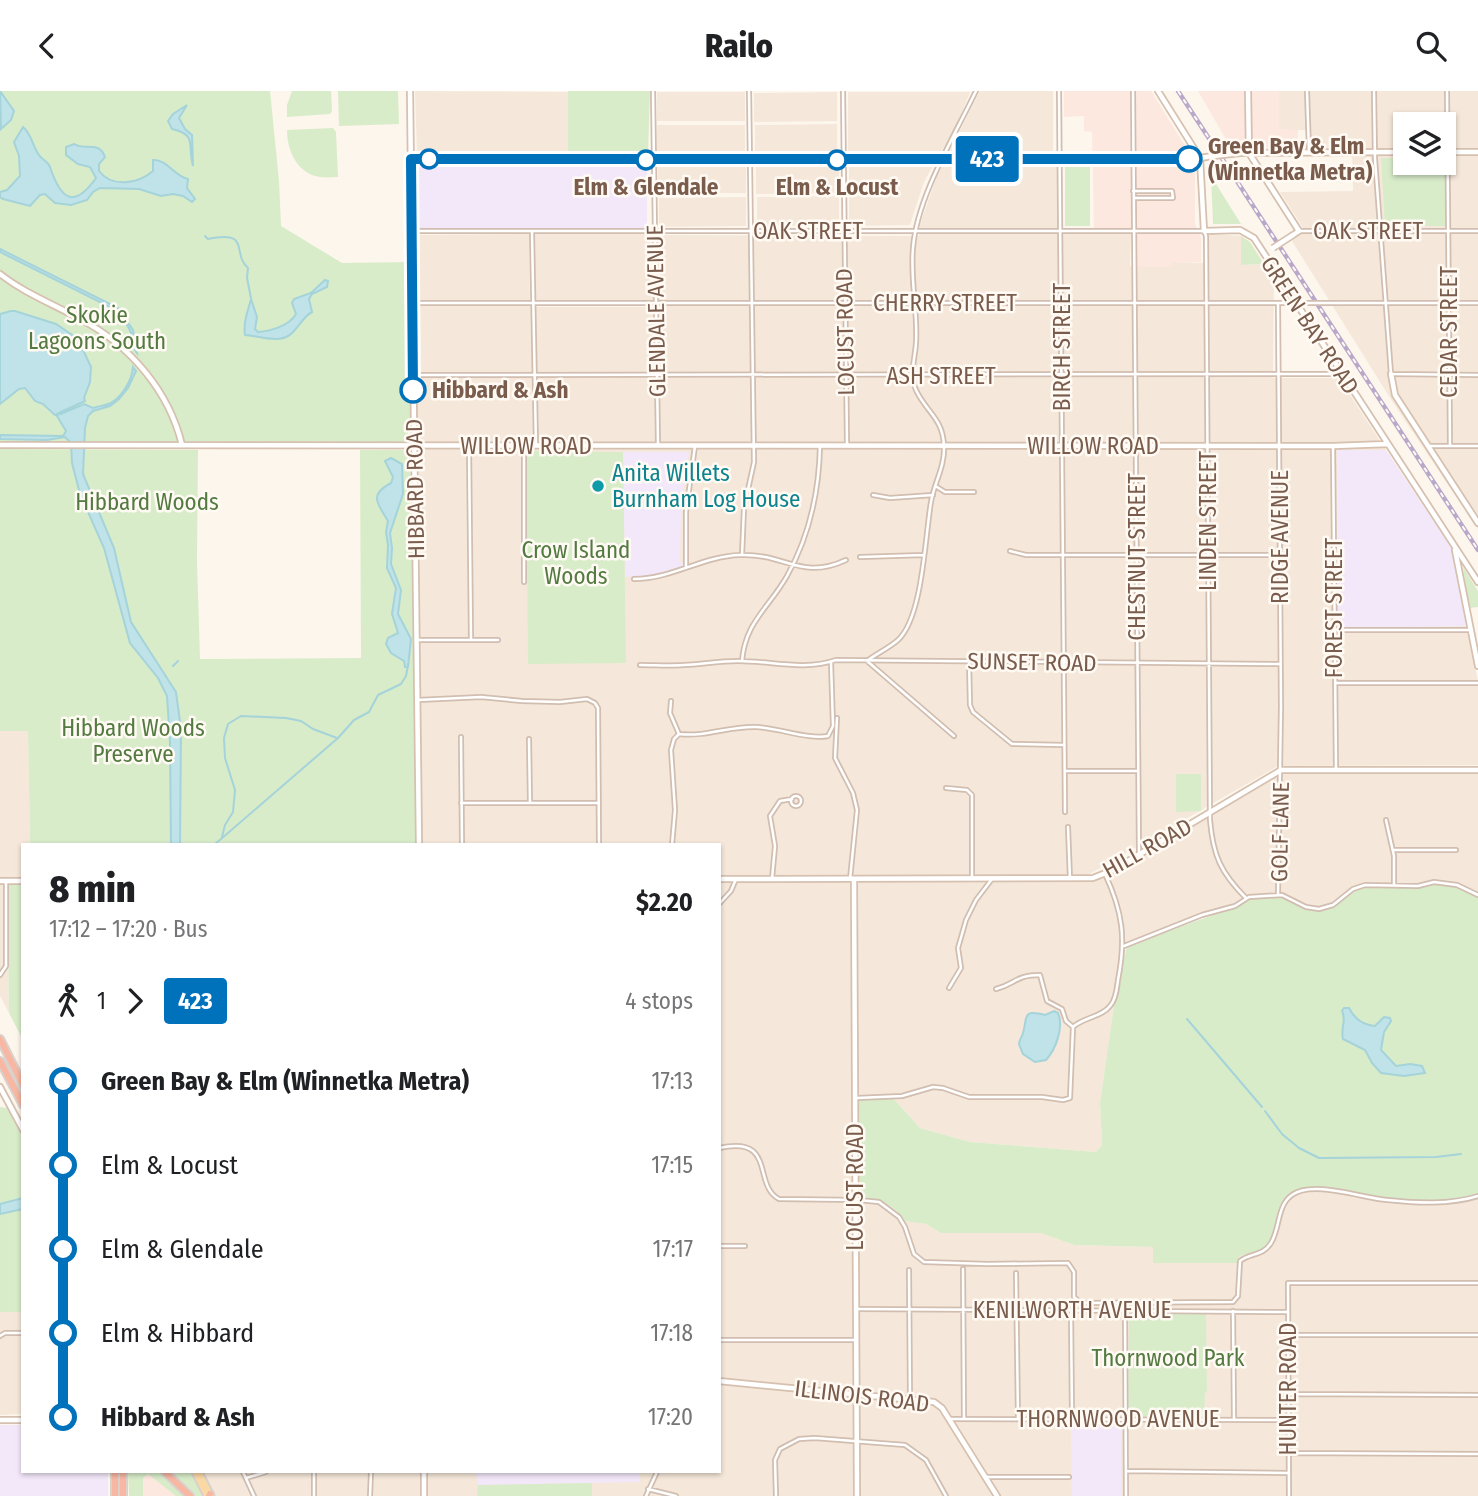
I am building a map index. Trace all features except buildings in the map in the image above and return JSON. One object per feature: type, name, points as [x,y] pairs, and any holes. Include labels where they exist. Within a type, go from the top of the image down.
[{"type":"highway","points":[[0,1039],[21,1080]]},
{"type":"highway","points":[[0,1061],[21,1101]]},
{"type":"highway","points":[[115,1473],[115,1496]]},
{"type":"highway","points":[[123,1473],[123,1496]]},
{"type":"highway","points":[[166,1473],[190,1496]]},
{"type":"main road","points":[[198,1473],[209,1496]]},
{"type":"street","name":"HIBBARD ROAD","points":[[410,91],[419,843]]},
{"type":"street","name":"GLENDALE AVENUE","points":[[653,91],[658,446]]},
{"type":"street","points":[[742,555],[743,519],[754,461],[749,91]]},
{"type":"street","name":"LOCUST ROAD","points":[[843,91],[847,446]]},
{"type":"street","points":[[954,736],[867,661],[899,639],[916,597],[933,495],[940,476],[944,446],[938,420],[916,390],[912,376],[916,340],[912,276],[915,231],[926,196],[976,91]]},
{"type":"street","name":"BIRCH STREET","points":[[1059,91],[1065,812]]},
{"type":"street","name":"CHESTNUT STREET","points":[[1133,91],[1139,854]]},
{"type":"street","points":[[1158,91],[1200,158],[1204,230]]},
{"type":"street","points":[[1248,91],[1249,153],[1299,231]]},
{"type":"street","points":[[1307,91],[1309,152]]},
{"type":"street","points":[[1374,91],[1375,152],[1391,375],[1395,395],[1478,523]]},
{"type":"street","name":"CEDAR STREET","points":[[1446,112],[1447,91]]},
{"type":"street","points":[[411,159],[1132,159],[1200,158],[1240,153],[1393,152]]},
{"type":"street","points":[[1456,152],[1478,152]]},
{"type":"street","name":"CEDAR STREET","points":[[1446,175],[1450,446]]},
{"type":"street","points":[[1133,191],[1172,191],[1172,198],[1134,198]]},
{"type":"street","name":"OAK STREET","points":[[412,231],[1204,230]]},
{"type":"street","name":"GREEN BAY ROAD","points":[[1204,230],[1244,231],[1251,235],[1478,582]]},
{"type":"street","name":"LINDEN STREET","points":[[1204,230],[1207,303],[1210,813],[1213,845],[1220,866],[1230,883],[1246,898]]},
{"type":"street","name":"OAK STREET","points":[[1264,253],[1299,231],[1478,230]]},
{"type":"street","points":[[532,231],[536,446]]},
{"type":"street","points":[[0,274],[27,292],[100,330],[128,353],[163,398],[182,445]]},
{"type":"street","name":"CHERRY STREET","points":[[412,303],[1478,303]]},
{"type":"street","name":"RIDGE AVENUE","points":[[1278,303],[1281,771]]},
{"type":"street","name":"ASH STREET","points":[[413,375],[1342,374]]},
{"type":"street","points":[[1391,375],[1478,375]]},
{"type":"street","name":"WILLOW ROAD","points":[[0,445],[1388,444]]},
{"type":"street","points":[[469,446],[471,639]]},
{"type":"street","points":[[524,446],[524,582]]},
{"type":"street","points":[[686,568],[685,512],[695,446]]},
{"type":"street","points":[[742,661],[744,644],[752,624],[781,586],[808,531],[815,504],[820,446]]},
{"type":"street","name":"FOREST STREET","points":[[1333,446],[1336,771]]},
{"type":"street","points":[[1428,446],[1478,446]]},
{"type":"street","points":[[936,487],[944,492],[974,492]]},
{"type":"street","points":[[873,495],[890,498],[933,495]]},
{"type":"street","points":[[1471,512],[1478,512]]},
{"type":"street","points":[[1455,548],[1478,666]]},
{"type":"street","points":[[1010,551],[1026,555],[1279,555]]},
{"type":"street","points":[[634,579],[658,577],[710,559],[742,555],[765,556],[805,569],[819,570],[846,561]]},
{"type":"street","points":[[860,557],[924,555]]},
{"type":"street","points":[[1462,589],[1460,568],[1463,560]]},
{"type":"street","points":[[1335,630],[1471,630]]},
{"type":"street","points":[[416,640],[498,640]]},
{"type":"street","name":"SUNSET ROAD","points":[[640,665],[684,665],[709,661],[789,666],[867,661],[1280,664]]},
{"type":"street","points":[[969,661],[970,705],[973,712],[1012,744],[1065,744]]},
{"type":"street","points":[[679,734],[699,736],[738,727],[757,727],[806,736],[828,736],[833,726],[831,662]]},
{"type":"street","points":[[1335,683],[1478,683]]},
{"type":"street","points":[[418,700],[481,697],[522,702],[587,699],[595,703],[598,708],[598,843]]},
{"type":"street","points":[[671,701],[670,713],[679,734]]},
{"type":"street","points":[[837,718],[835,758],[853,793],[857,810],[852,879]]},
{"type":"street","points":[[672,843],[675,810],[671,750],[674,739],[679,734]]},
{"type":"street","points":[[461,737],[462,843]]},
{"type":"street","points":[[529,739],[530,803]]},
{"type":"street","points":[[1281,771],[1478,770]]},
{"type":"street","points":[[1065,771],[1139,771]]},
{"type":"street","name":"HILL ROAD","points":[[721,879],[1093,879],[1281,771]]},
{"type":"street","name":"GOLF LANE","points":[[1279,894],[1281,771]]},
{"type":"street","points":[[946,788],[967,790],[972,795],[972,879]]},
{"type":"street","points":[[772,879],[775,846],[770,816],[780,801],[792,799]]},
{"type":"street","points":[[461,803],[599,803]]},
{"type":"street","points":[[1386,820],[1393,850],[1394,884]]},
{"type":"street","points":[[1068,827],[1070,879]]},
{"type":"street","points":[[1393,850],[1456,850]]},
{"type":"street","points":[[1073,1027],[1082,1020],[1104,1012],[1111,1005],[1118,982],[1124,946],[1122,923],[1105,874]]},
{"type":"street","points":[[721,902],[731,891],[736,879]]},
{"type":"street","name":"LOCUST ROAD","points":[[852,879],[857,1496]]},
{"type":"street","points":[[949,988],[961,968],[958,948],[966,920],[978,896],[992,879]]},
{"type":"street","points":[[0,975],[6,966],[3,881],[21,881]]},
{"type":"street","points":[[1124,946],[1202,915],[1235,906],[1246,898],[1279,894],[1306,907],[1319,909],[1333,905],[1358,887],[1394,884],[1418,886],[1430,882],[1457,884],[1478,895]]},
{"type":"street","points":[[996,989],[1009,985],[1019,977],[1040,975],[1047,1000],[1062,1009],[1066,1021],[1073,1027]]},
{"type":"street","points":[[855,1098],[902,1096],[938,1087],[969,1097],[1042,1097],[1066,1100],[1072,1093],[1073,1027]]},
{"type":"street","points":[[0,1087],[21,1127]]},
{"type":"street","points":[[721,1148],[737,1146],[754,1153],[761,1164],[769,1191],[779,1199],[879,1202],[896,1213],[903,1222],[914,1254],[924,1262],[1068,1263],[1074,1268],[1074,1297],[1078,1302],[1229,1303],[1237,1298],[1240,1261],[1266,1250],[1273,1239],[1286,1201],[1298,1191],[1320,1189],[1370,1198],[1418,1202],[1460,1201],[1478,1196]]},
{"type":"street","points":[[721,1245],[745,1245]]},
{"type":"street","points":[[963,1269],[964,1419]]},
{"type":"street","points":[[909,1270],[910,1398]]},
{"type":"street","points":[[1016,1273],[1018,1419]]},
{"type":"street","name":"HUNTER ROAD","points":[[1289,1496],[1288,1283],[1478,1283]]},
{"type":"street","name":"KENILWORTH AVENUE","points":[[856,1310],[1287,1312]]},
{"type":"street","points":[[1071,1310],[1072,1419]]},
{"type":"street","points":[[1125,1310],[1126,1496]]},
{"type":"street","points":[[1233,1311],[1234,1419]]},
{"type":"street","points":[[0,1336],[5,1333],[21,1333]]},
{"type":"street","points":[[1287,1335],[1478,1335]]},
{"type":"street","points":[[721,1340],[856,1340]]},
{"type":"street","name":"ILLINOIS ROAD","points":[[721,1381],[910,1398],[938,1404],[997,1496]]},
{"type":"street","points":[[1287,1394],[1478,1395]]},
{"type":"street","name":"THORNWOOD AVENUE","points":[[948,1419],[1288,1420]]},
{"type":"street","points":[[0,1420],[21,1420]]},
{"type":"street","points":[[776,1496],[776,1455],[783,1446],[804,1439],[897,1443],[912,1448],[926,1460],[946,1496]]},
{"type":"street","points":[[1288,1453],[1478,1454]]},
{"type":"street","points":[[1126,1471],[1288,1473]]},
{"type":"street","points":[[244,1473],[254,1496]]},
{"type":"street","points":[[246,1478],[263,1473]]},
{"type":"street","points":[[314,1473],[314,1496]]},
{"type":"street","points":[[370,1496],[371,1473]]},
{"type":"street","points":[[424,1473],[424,1496]]},
{"type":"street","points":[[646,1496],[656,1473]]},
{"type":"street","points":[[986,1477],[1069,1477]]},
{"type":"street","points":[[648,1489],[676,1496]]},
{"type":"shaded area","points":[[415,91],[568,92],[568,154],[417,154]]},
{"type":"shaded area","points":[[980,91],[1053,91],[1053,151],[1059,162],[1058,233],[1131,233],[1130,266],[1134,267],[1172,266],[1172,262],[1209,263],[1209,234],[1241,236],[1242,265],[1264,264],[1274,278],[1273,378],[1339,378],[1386,450],[1337,450],[1338,627],[1466,626],[1478,681],[1478,765],[1278,766],[1086,876],[721,875],[721,843],[422,843],[414,235],[529,234],[530,307],[659,307],[657,235],[919,236],[920,224],[937,176]]},
{"type":"shaded area","points":[[1064,91],[1151,91],[1190,154],[1195,167],[1195,224],[1201,238],[1201,262],[1172,262],[1172,267],[1134,267],[1134,231],[1094,231],[1092,132],[1084,131],[1084,116],[1064,117]]},
{"type":"shaded area","points":[[1198,91],[1279,91],[1279,129],[1298,130],[1298,147],[1231,148]]},
{"type":"shaded area","points":[[1279,91],[1478,91],[1478,529],[1392,401],[1292,241],[1303,228],[1280,192],[1353,191],[1352,150],[1311,150],[1310,130],[1279,130]]},
{"type":"shaded area","points":[[657,92],[745,92],[745,121],[657,121]]},
{"type":"shaded area","points":[[837,92],[837,121],[754,122],[754,93]]},
{"type":"shaded area","points":[[848,92],[970,92],[953,134],[939,154],[848,154]]},
{"type":"shaded area","points":[[837,124],[837,154],[755,154],[755,125]]},
{"type":"shaded area","points":[[657,125],[745,125],[745,154],[657,153]]},
{"type":"shaded area","points":[[418,164],[647,164],[647,228],[418,228]]},
{"type":"shaded area","points":[[746,164],[746,193],[658,193],[658,165]]},
{"type":"shaded area","points":[[839,164],[839,193],[756,194],[756,165]]},
{"type":"shaded area","points":[[934,164],[924,182],[910,225],[849,226],[849,165]]},
{"type":"shaded area","points":[[839,196],[839,225],[757,226],[757,197]]},
{"type":"shaded area","points":[[746,197],[746,226],[659,227],[659,198]]},
{"type":"shaded area","points":[[532,231],[655,231],[656,303],[534,303]]},
{"type":"shaded area","points":[[1337,450],[1386,450],[1452,549],[1466,626],[1338,628]]},
{"type":"shaded area","points":[[623,452],[689,452],[681,509],[682,568],[657,575],[625,577]]},
{"type":"shaded area","points":[[0,731],[28,731],[30,843],[21,843],[21,878],[0,878]]},
{"type":"shaded area","points":[[1478,772],[1478,897],[1449,885],[1402,886],[1319,911],[1308,910],[1274,896],[1253,898],[1126,947],[1123,973],[1114,1005],[1100,1103],[1102,1145],[1096,1152],[970,1142],[920,1128],[892,1097],[859,1100],[859,1197],[885,1203],[896,1210],[905,1221],[926,1224],[941,1233],[1041,1233],[1074,1245],[1153,1247],[1154,1263],[1239,1256],[1266,1247],[1285,1199],[1299,1189],[1321,1188],[1380,1198],[1422,1200],[1478,1195],[1478,1496],[215,1496],[204,1473],[721,1473],[721,881],[1084,881],[1110,874],[1285,773]]},
{"type":"shaded area","points":[[0,883],[4,886],[4,965],[8,965],[9,1013],[0,996]]},
{"type":"shaded area","points":[[0,1312],[21,1312],[21,1414],[0,1415]]},
{"type":"shaded area","points":[[1071,1424],[1121,1424],[1121,1496],[1072,1496]]},
{"type":"shaded area","points":[[0,1425],[21,1425],[21,1473],[108,1473],[108,1496],[0,1496]]},
{"type":"shaded area","points":[[476,1473],[640,1473],[640,1482],[478,1485]]},
{"type":"shaded area","points":[[150,1474],[176,1496],[143,1496],[143,1478]]},
{"type":"green space","name":"Skokie Lagoons South","points":[[0,91],[270,91],[281,226],[342,263],[409,262],[411,403],[408,440],[0,441]]},
{"type":"green space","points":[[292,91],[331,91],[332,111],[330,114],[287,117],[287,105]]},
{"type":"green space","points":[[338,91],[398,91],[399,124],[339,126]]},
{"type":"green space","points":[[568,91],[650,91],[648,155],[568,156]]},
{"type":"green space","points":[[333,128],[336,132],[338,177],[320,177],[308,173],[297,164],[287,130]]},
{"type":"green space","points":[[1381,158],[1393,158],[1393,175],[1445,175],[1446,226],[1385,226]]},
{"type":"green space","points":[[1065,164],[1090,164],[1090,226],[1065,226]]},
{"type":"green space","points":[[1211,176],[1241,224],[1213,224]]},
{"type":"green space","points":[[1241,236],[1250,242],[1264,264],[1241,265]]},
{"type":"green space","name":"Hibbard Woods Preserve","points":[[0,449],[198,450],[200,659],[361,658],[360,450],[409,452],[412,492],[416,843],[30,843],[28,731],[0,731]]},
{"type":"green space","name":"Crow Island Woods","points":[[526,451],[623,452],[626,663],[528,664]]},
{"type":"green space","points":[[1463,567],[1478,591],[1478,607],[1469,608]]},
{"type":"green space","points":[[1176,774],[1201,774],[1201,811],[1176,812]]},
{"type":"green space","points":[[21,883],[21,1036],[9,1013],[7,886]]},
{"type":"green space","points":[[1437,884],[1455,886],[1478,897],[1478,1195],[1454,1200],[1417,1201],[1381,1198],[1334,1189],[1299,1190],[1290,1194],[1281,1206],[1271,1238],[1262,1251],[1239,1256],[1237,1263],[1153,1263],[1153,1247],[1074,1245],[1041,1233],[941,1233],[926,1224],[905,1221],[896,1210],[885,1203],[859,1198],[859,1099],[892,1097],[920,1128],[970,1142],[1096,1152],[1102,1145],[1100,1103],[1114,1005],[1127,946],[1260,897],[1278,896],[1319,911],[1331,908],[1350,893],[1368,885],[1414,888]]},
{"type":"green space","points":[[0,1107],[7,1108],[21,1133],[21,1312],[0,1312]]},
{"type":"green space","name":"Thornwood Park","points":[[1130,1313],[1206,1313],[1207,1392],[1204,1418],[1128,1416],[1127,1316]]},
{"type":"green space","points":[[128,1473],[163,1473],[186,1496],[176,1496],[148,1474],[143,1478],[143,1496],[129,1496]]},
{"type":"green space","points":[[171,1473],[191,1473],[203,1496],[195,1496]]},
{"type":"green space","points":[[592,1483],[592,1496],[477,1496],[478,1485]]},
{"type":"water","points":[[0,91],[14,111],[11,120],[1,129]]},
{"type":"water","points":[[187,105],[179,118],[192,135],[193,166],[188,138],[180,131],[172,129],[168,121],[173,114]]},
{"type":"water","points":[[23,127],[39,155],[49,165],[59,187],[69,197],[81,194],[96,178],[90,167],[78,164],[66,155],[66,147],[74,144],[99,149],[105,157],[99,164],[99,171],[118,182],[140,179],[153,171],[153,160],[158,160],[188,179],[187,188],[195,199],[192,202],[183,196],[161,196],[139,189],[100,188],[87,200],[71,205],[55,203],[45,194],[40,195],[30,206],[3,199],[0,192],[7,190],[20,176],[19,156],[14,142]]},
{"type":"water","points":[[0,249],[118,308],[133,330],[137,353],[129,328],[114,309],[0,252]]},
{"type":"water","points":[[325,280],[328,281],[327,287],[312,294],[309,299],[312,312],[288,336],[270,339],[245,335],[245,321],[251,299],[257,317],[255,329],[258,332],[268,330],[289,322],[296,314],[292,303],[294,299],[311,293]]},
{"type":"water","points":[[15,311],[56,324],[78,339],[91,367],[90,382],[85,401],[61,414],[84,404],[93,408],[111,403],[126,388],[133,367],[136,371],[128,388],[119,399],[88,416],[83,474],[114,548],[131,622],[176,692],[181,729],[180,843],[171,843],[167,696],[158,678],[130,643],[104,548],[80,494],[72,463],[71,443],[65,437],[47,440],[0,439],[0,435],[63,436],[66,431],[57,416],[59,413],[55,415],[43,404],[35,401],[25,388],[19,389],[0,404],[0,314]]},
{"type":"water","points":[[391,458],[402,464],[403,494],[390,533],[391,564],[401,590],[398,614],[411,639],[408,667],[391,653],[386,644],[388,638],[398,633],[392,614],[396,588],[387,568],[388,521],[377,496],[391,483],[393,477],[385,461]]},
{"type":"water","points":[[1344,1008],[1349,1008],[1359,1020],[1375,1026],[1384,1017],[1390,1018],[1381,1050],[1396,1066],[1422,1066],[1425,1073],[1404,1076],[1381,1073],[1365,1050],[1343,1039]]},
{"type":"water","points":[[1054,1011],[1060,1019],[1056,1044],[1046,1060],[1035,1062],[1023,1054],[1019,1044],[1027,1016],[1032,1013],[1045,1015]]},
{"type":"water","points":[[21,1199],[21,1209],[0,1214],[0,1204]]},
{"type":"waterway","points":[[205,236],[208,239],[222,237],[236,240],[243,262],[248,268],[251,298]]},
{"type":"waterway","points":[[173,666],[178,661]]},
{"type":"waterway","points":[[216,843],[338,738],[354,720],[369,712],[378,695],[401,684],[408,665]]},
{"type":"waterway","points":[[222,837],[233,812],[235,790],[225,758],[224,738],[228,724],[241,716],[286,718],[301,721],[313,729],[337,738]]},
{"type":"waterway","points":[[1187,1019],[1262,1107]]},
{"type":"waterway","points":[[1265,1111],[1282,1134],[1299,1148],[1319,1158],[1436,1157],[1461,1154]]},
{"type":"railway","points":[[1178,91],[1478,550]]},
{"type":"bus line","name":"423","points":[[413,390],[411,159],[1189,159]]},
{"type":"place","name":"Green Bay & Elm (Winnetka Metra)","points":[[1189,159]]},
{"type":"place","name":"Elm & Glendale","points":[[646,160]]},
{"type":"place","name":"Elm & Locust","points":[[837,160]]},
{"type":"place","name":"Hibbard & Ash","points":[[413,390]]},
{"type":"place","name":"Anita Willets Burnham Log House","points":[[598,486]]},
{"type":"park label","name":"Hibbard Woods","points":[[147,502]]}]
